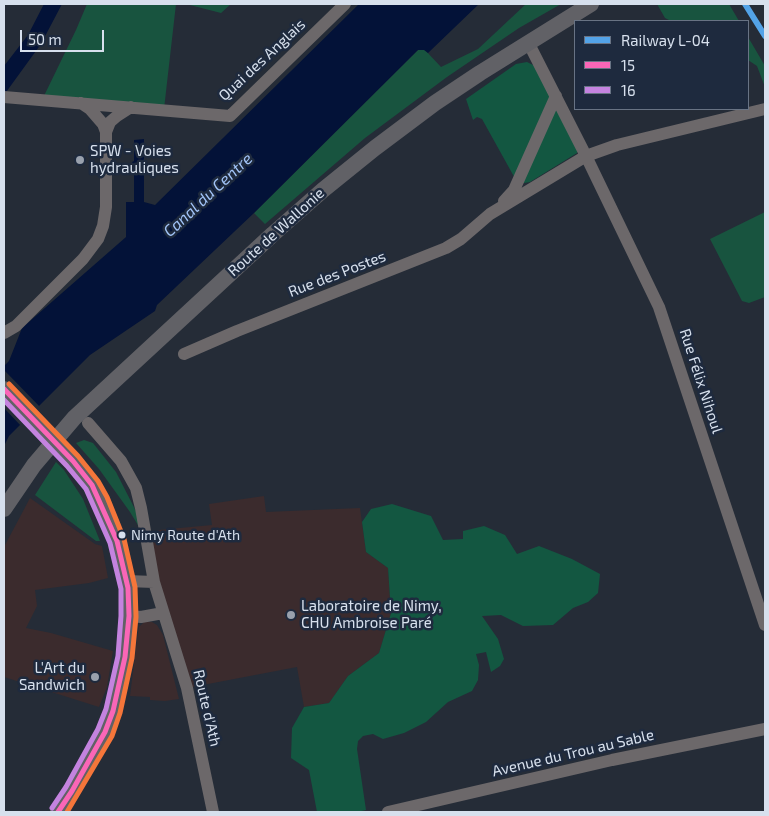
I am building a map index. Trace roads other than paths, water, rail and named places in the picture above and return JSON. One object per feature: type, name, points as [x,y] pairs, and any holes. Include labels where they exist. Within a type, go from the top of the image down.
[{"type":"main road","name":"Route de Wallonie","points":[[4,510],[34,465],[64,428],[273,234],[375,148],[435,103],[528,42],[591,4]]},
{"type":"main road","points":[[4,389],[85,474],[103,507],[117,540],[127,581],[129,616],[125,657],[119,689],[105,732],[58,812]]},
{"type":"street","name":"Quai des Anglais","points":[[6,97],[230,116],[345,4]]},
{"type":"street","points":[[528,42],[586,156]]},
{"type":"street","name":"Rue des Postes","points":[[494,212],[514,190],[556,96]]},
{"type":"street","points":[[4,333],[16,326],[83,258],[98,239],[103,226],[106,207],[106,132],[96,115],[81,103]]},
{"type":"street","points":[[106,132],[110,122],[131,107]]},
{"type":"street","name":"Rue des Postes","points":[[184,354],[237,330],[446,248],[461,239],[494,212],[586,156],[617,145],[765,108]]},
{"type":"street","name":"Rue Félix Nihoul","points":[[586,156],[659,308],[765,625]]},
{"type":"street","name":"Route d'Ath","points":[[88,423],[121,460],[136,488],[154,582],[187,688],[213,812]]},
{"type":"street","points":[[127,581],[154,582]]},
{"type":"street","points":[[129,616],[141,617],[163,614]]},
{"type":"street","name":"Avenue du Trou au Sable","points":[[388,812],[602,762],[765,729]]},
{"type":"water","points":[[44,4],[62,4],[41,44],[4,95],[4,66],[28,35]]},
{"type":"water","name":"Canal du Centre","points":[[359,4],[479,4],[428,53],[424,50],[418,50],[254,213],[157,305],[155,311],[90,355],[9,436],[4,446],[4,366],[9,361],[22,328],[126,237],[126,202],[134,202],[134,169],[132,168],[132,162],[134,161],[134,140],[144,139],[144,202],[155,205]]},
{"type":"rail line","name":"L-04","points":[[745,4],[765,36]]},
{"type":"place","name":"SPW - Voies hydrauliques","points":[[80,160]]},
{"type":"place","name":"Nimy Route d'Ath","points":[[122,535]]},
{"type":"place","name":"Laboratoire de Nimy, CHU Ambroise Paré","points":[[291,615]]},
{"type":"place","name":"L'Art du Sandwich","points":[[95,677]]}]
